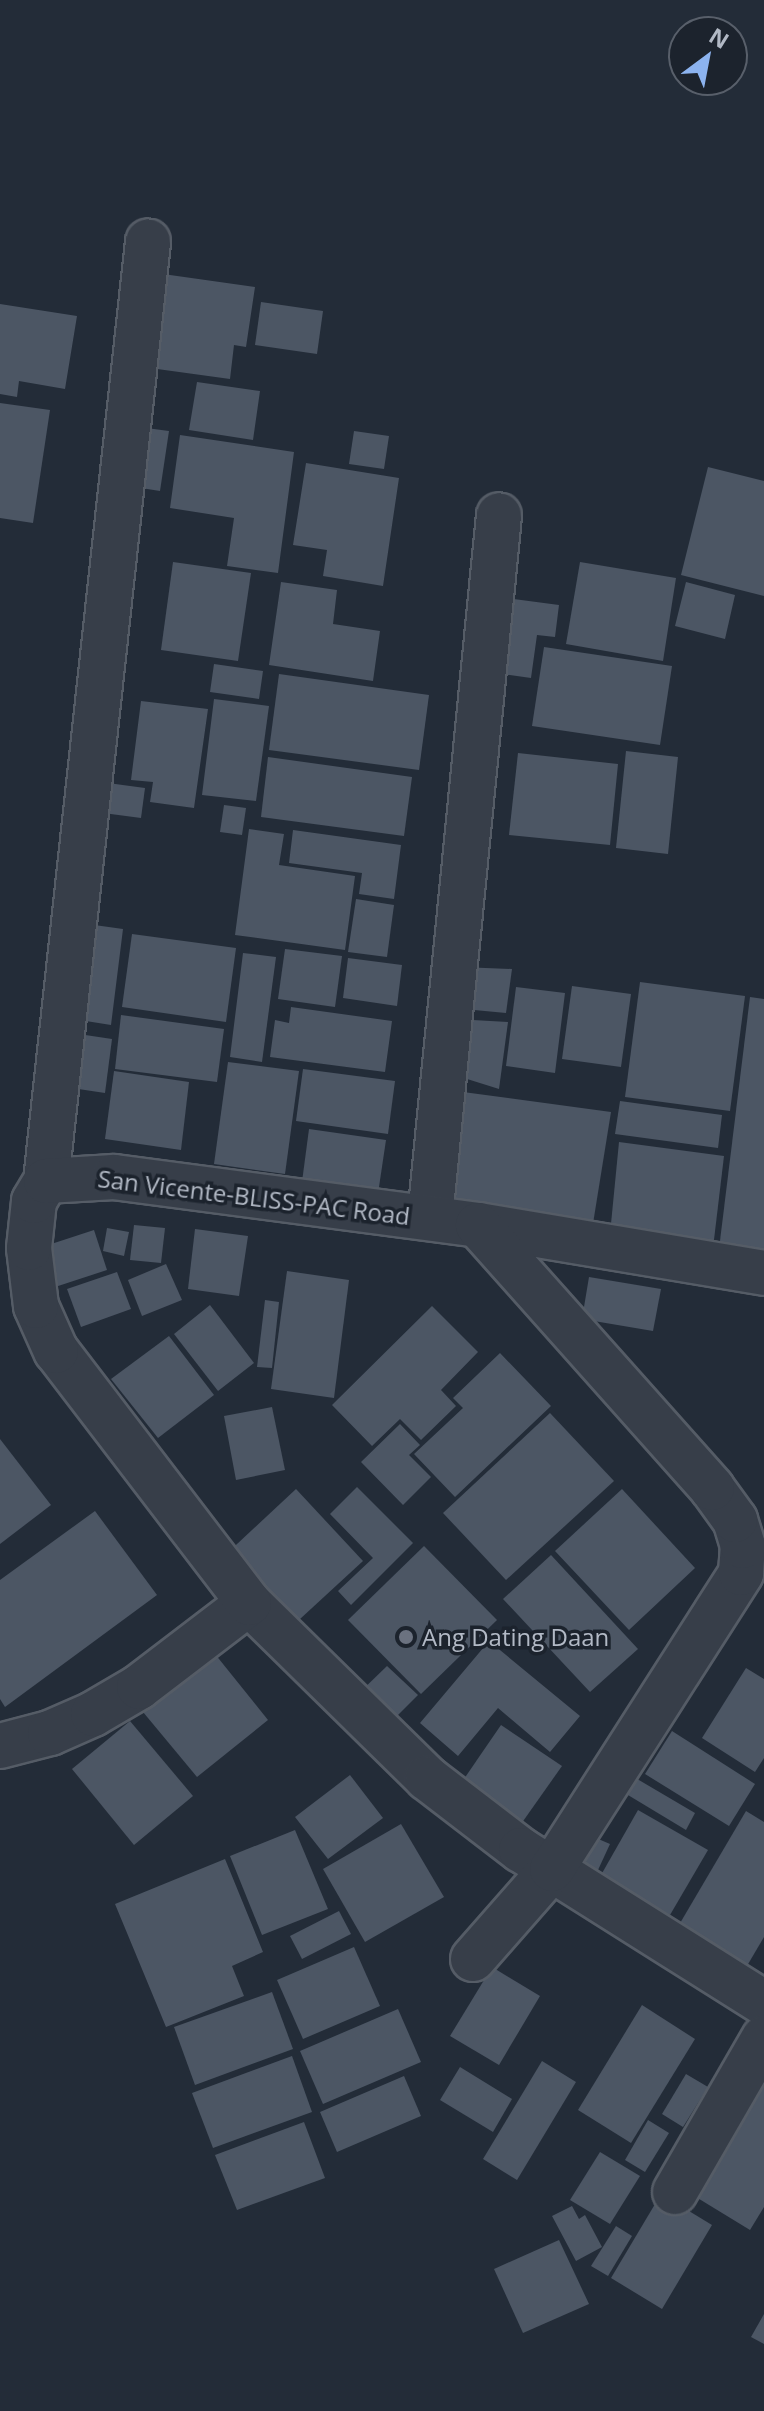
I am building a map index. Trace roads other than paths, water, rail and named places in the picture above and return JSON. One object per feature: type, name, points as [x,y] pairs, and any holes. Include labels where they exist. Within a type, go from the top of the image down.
[{"type":"street","points":[[148,242],[46,1181],[34,1201],[29,1248],[36,1306],[56,1351],[249,1603],[427,1778],[552,1869],[764,2003]]},
{"type":"street","points":[[430,1218],[499,515]]},
{"type":"street","name":"San Vicente-BLISS-PAC Road","points":[[46,1181],[114,1177],[478,1225],[764,1273]]},
{"type":"street","points":[[473,1959],[552,1869],[741,1573],[743,1546],[735,1520],[712,1488],[478,1225]]},
{"type":"street","points":[[0,1746],[50,1733],[93,1714],[139,1687],[249,1603]]},
{"type":"street","points":[[675,2192],[764,2038]]},
{"type":"place","name":"Ang Dating Daan","points":[[406,1637]]}]
